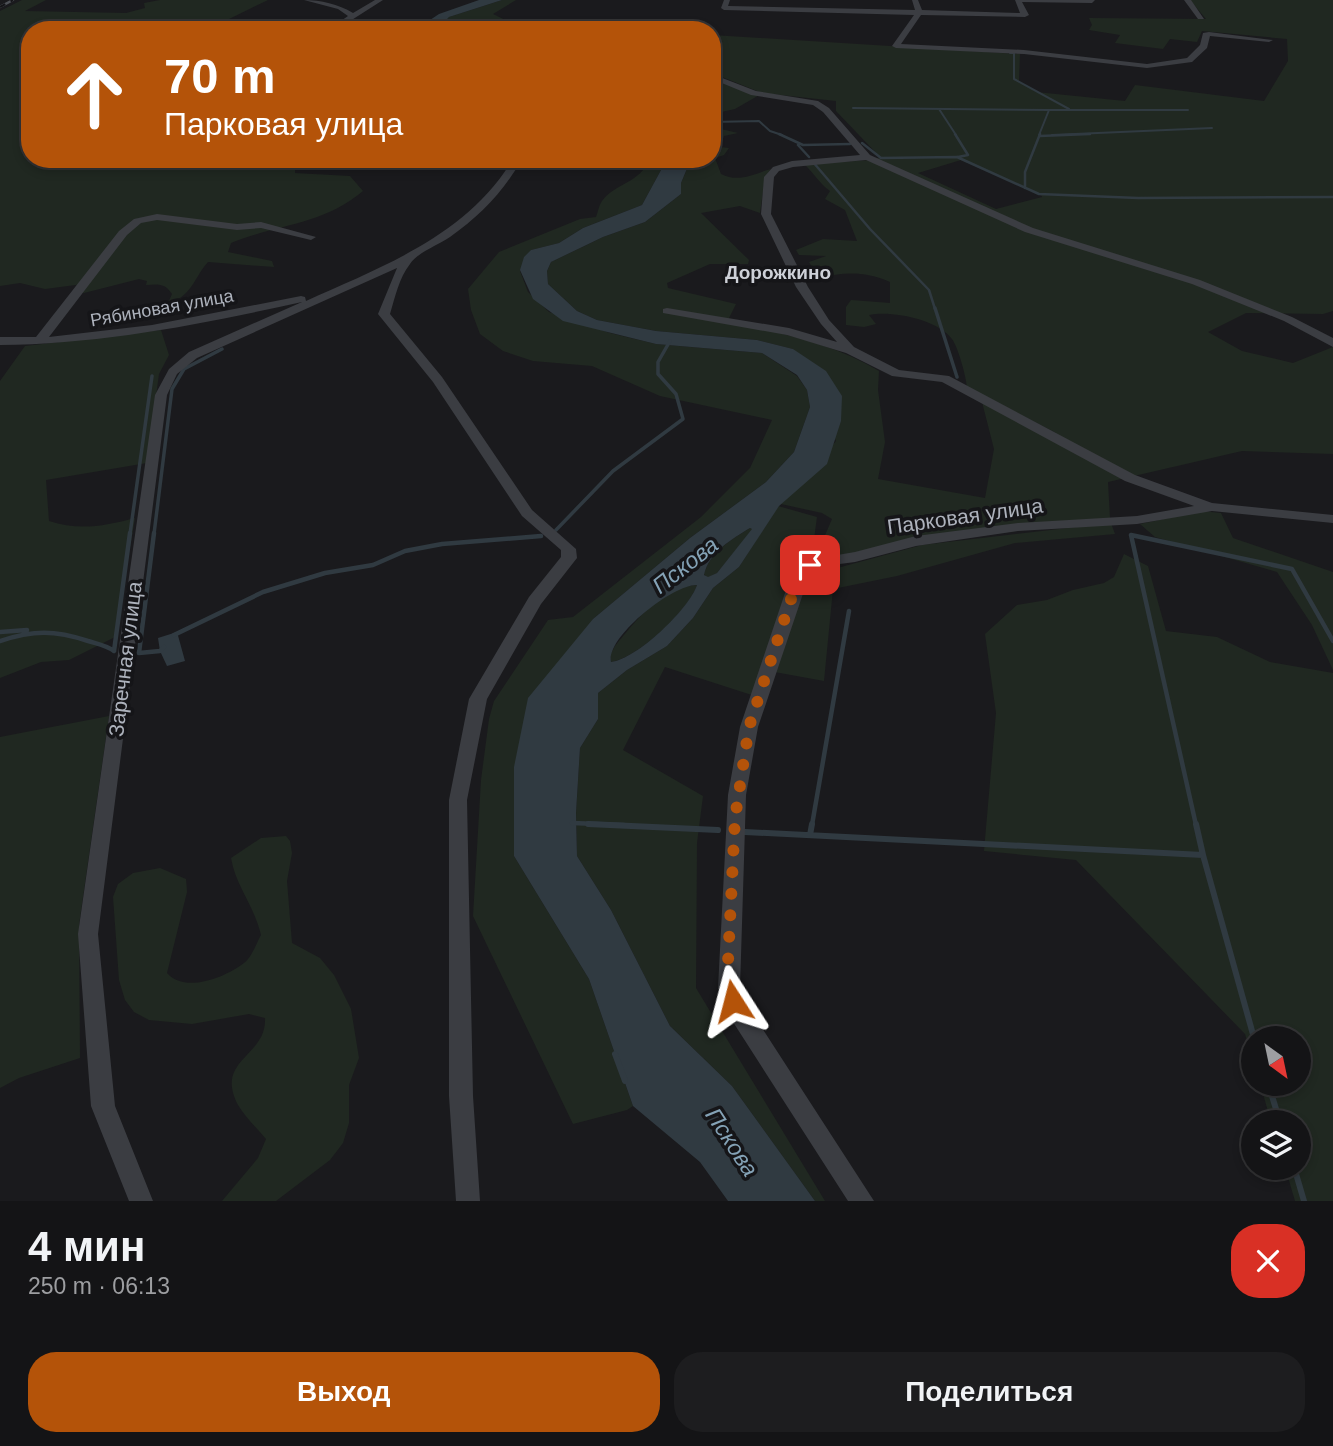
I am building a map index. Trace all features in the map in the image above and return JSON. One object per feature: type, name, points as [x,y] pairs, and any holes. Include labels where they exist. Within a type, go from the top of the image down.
[{"type":"street","points":[[307,0],[340,8],[353,16]]},
{"type":"street","points":[[345,21],[380,0]]},
{"type":"street","points":[[727,0],[723,8],[1025,15],[1018,0],[1092,1]]},
{"type":"street","points":[[813,0],[814,9]]},
{"type":"street","points":[[915,0],[919,13]]},
{"type":"street","points":[[1187,0],[1201,17]]},
{"type":"street","points":[[896,46],[919,13]]},
{"type":"street","points":[[896,46],[1024,52],[1147,66],[1189,60],[1204,46],[1206,35],[1209,34],[1269,40]]},
{"type":"street","points":[[721,80],[754,93],[815,103],[826,110],[867,157],[1029,230],[1196,282],[1288,319],[1333,343]]},
{"type":"street","points":[[850,350],[825,322],[802,286],[766,214],[769,177],[776,169],[792,164],[867,157]]},
{"type":"street","name":"Заречная улица","points":[[141,1201],[103,1107],[88,934],[161,395],[167,378],[176,366],[193,355],[406,260],[466,222],[489,201],[512,168]]},
{"type":"street","points":[[39,342],[123,233],[138,221],[165,218],[237,227],[261,226],[311,237]]},
{"type":"street","points":[[406,260],[391,291],[384,314],[438,380],[527,513],[569,549],[569,558],[536,601],[478,699],[458,800],[461,1083],[468,1201]]},
{"type":"street","name":"Рябиновая улица","points":[[0,341],[39,342],[161,328],[328,295]]},
{"type":"street","points":[[667,311],[789,332],[850,350],[896,373],[945,379],[1130,478],[1212,507]]},
{"type":"street","name":"Парковая улица","points":[[862,1201],[733,1001],[729,988],[733,842],[749,727],[803,570],[813,563],[855,557],[916,541],[1018,527],[1137,520],[1212,507],[1333,519]]},
{"type":"shaded area","points":[[22,0],[46,0],[25,11],[126,13],[145,8],[144,3],[160,0],[268,0],[225,21],[21,21],[21,168],[295,168],[295,173],[350,176],[363,191],[332,211],[231,243],[228,252],[272,261],[274,267],[208,262],[187,292],[168,303],[172,294],[167,288],[146,285],[147,281],[139,279],[84,293],[81,292],[83,284],[45,289],[20,283],[0,286],[0,11]]},
{"type":"shaded area","points":[[502,0],[516,0],[493,14],[507,21],[443,21]]},
{"type":"shaded area","points":[[1190,0],[1333,0],[1333,311],[1323,314],[1246,313],[1208,332],[1242,351],[1293,363],[1333,347],[1333,454],[1242,451],[1108,482],[1110,518],[844,555],[822,555],[823,540],[832,519],[822,513],[781,504],[836,441],[793,349],[757,340],[656,331],[597,320],[577,311],[548,284],[547,271],[551,262],[603,237],[645,222],[681,194],[681,183],[687,168],[719,168],[721,174],[734,178],[771,169],[765,177],[760,213],[740,206],[701,213],[749,260],[748,264],[710,264],[667,283],[668,288],[736,304],[727,322],[825,346],[879,371],[878,390],[885,442],[878,479],[985,498],[994,449],[982,402],[1053,440],[1056,433],[967,387],[952,339],[936,326],[925,321],[889,314],[869,315],[876,324],[864,327],[846,325],[846,307],[851,300],[890,303],[890,282],[854,274],[818,278],[809,262],[826,256],[799,255],[796,250],[823,239],[857,241],[845,210],[825,199],[830,191],[804,164],[873,160],[880,157],[836,111],[836,101],[762,93],[721,77],[721,36],[1020,54],[1019,81],[1036,92],[1125,101],[1135,85],[1264,101],[1288,61],[1287,39],[1202,31],[1197,42],[1170,39],[1163,49],[1115,43],[1120,35],[1089,30],[1092,25],[1089,18],[1206,19]],"holes":[[[961,160],[1042,197],[996,209],[918,173]]]},
{"type":"shaded area","points":[[721,79],[761,94],[735,109],[721,112]]},
{"type":"shaded area","points":[[721,129],[738,133],[724,136],[721,144]]},
{"type":"shaded area","points":[[721,147],[729,148],[721,156]]},
{"type":"shaded area","points":[[644,168],[662,168],[642,205],[583,228],[559,243],[531,250],[520,271],[528,292],[549,312],[610,333],[656,344],[762,353],[797,376],[807,390],[810,407],[794,452],[766,482],[690,538],[593,619],[514,856],[589,979],[633,1106],[627,1110],[573,1124],[473,916],[481,780],[494,701],[548,620],[573,617],[701,517],[750,468],[772,420],[660,396],[592,366],[533,361],[503,351],[480,334],[471,310],[468,289],[499,252],[580,219],[596,217],[607,195]]},
{"type":"shaded area","points":[[161,330],[169,355],[159,374],[147,463],[46,480],[49,521],[71,526],[92,526],[135,518],[115,637],[69,660],[41,662],[0,678],[0,381],[25,346]]},
{"type":"shaded area","points":[[778,506],[817,517],[814,539],[815,579],[818,581],[819,573],[922,545],[1111,523],[1115,534],[1015,543],[897,576],[833,589],[824,681],[769,671],[761,698],[665,667],[623,750],[703,796],[697,843],[696,988],[825,1201],[815,1201],[732,1086],[670,1026],[611,910],[577,856],[576,813],[580,748],[598,719],[598,693],[627,670],[667,646],[693,618],[713,588],[739,567]]},
{"type":"shaded area","points":[[1202,511],[1221,513],[1233,538],[1333,572],[1333,670],[1312,625],[1277,572],[1155,537],[1140,524]]},
{"type":"shaded area","points":[[750,528],[753,529],[717,573],[707,578],[704,574],[716,553]]},
{"type":"shaded area","points":[[1124,554],[1148,566],[1166,631],[1217,637],[1270,662],[1333,673],[1333,1201],[1295,1201],[1289,1180],[1311,1180],[1311,1110],[1268,1110],[1264,1096],[1311,1096],[1311,1026],[1241,1026],[1241,1030],[1076,860],[984,851],[996,713],[985,634],[1017,605],[1047,600],[1073,590],[1104,583],[1114,577]]},
{"type":"shaded area","points":[[697,585],[684,607],[661,631],[635,652],[611,662],[610,655],[615,646],[650,606],[672,591]]},
{"type":"shaded area","points":[[109,716],[79,925],[80,1058],[19,1078],[0,1088],[0,737]]},
{"type":"shaded area","points":[[286,836],[290,841],[292,853],[287,881],[292,943],[320,958],[334,975],[351,1009],[359,1058],[349,1085],[349,1123],[343,1143],[330,1160],[276,1201],[222,1201],[258,1158],[266,1139],[238,1105],[232,1090],[232,1077],[258,1042],[265,1018],[249,1014],[192,1024],[149,1020],[134,1012],[125,1000],[119,980],[113,897],[118,884],[133,873],[160,868],[186,879],[187,892],[167,973],[184,982],[195,983],[216,978],[247,960],[261,935],[231,858],[261,838]]},
{"type":"water","points":[[479,0],[502,0],[449,17],[445,21],[428,21],[439,14]]},
{"type":"water","name":"Пскова","points":[[662,168],[687,168],[681,183],[681,194],[645,222],[603,237],[551,262],[547,271],[548,284],[577,311],[597,320],[656,331],[757,340],[793,349],[826,371],[842,396],[841,421],[827,464],[779,506],[739,567],[713,588],[693,618],[667,646],[627,670],[598,693],[598,719],[580,748],[576,813],[577,856],[611,910],[670,1026],[732,1086],[815,1201],[728,1201],[700,1162],[633,1106],[589,979],[514,856],[514,767],[528,698],[593,619],[690,538],[766,482],[794,452],[810,407],[807,390],[797,375],[762,353],[656,344],[563,321],[533,299],[520,270],[524,257],[531,250],[559,243],[583,228],[642,205]],"holes":[[[752,529],[717,573],[708,577],[704,575],[716,553]],[[697,585],[684,607],[648,643],[622,659],[611,662],[612,651],[619,639],[643,614],[673,593]]]},
{"type":"water","points":[[177,632],[185,661],[167,666],[158,638]]},
{"type":"waterway","points":[[1010,53],[1014,53],[1014,79],[1069,109]]},
{"type":"waterway","points":[[853,108],[1049,110]]},
{"type":"waterway","points":[[939,109],[956,135]]},
{"type":"waterway","points":[[1039,135],[1049,110]]},
{"type":"waterway","points":[[1049,110],[1188,110]]},
{"type":"waterway","points":[[721,122],[759,121],[770,131],[779,134]]},
{"type":"waterway","points":[[1052,135],[1212,128]]},
{"type":"waterway","points":[[779,134],[803,145],[850,144]]},
{"type":"waterway","points":[[955,134],[968,155],[958,157]]},
{"type":"waterway","points":[[1025,188],[1025,172],[1040,134]]},
{"type":"waterway","points":[[1040,136],[1090,134]]},
{"type":"waterway","points":[[862,143],[881,158],[957,157],[1025,188]]},
{"type":"waterway","points":[[798,145],[809,157]]},
{"type":"waterway","points":[[813,162],[870,229],[929,290],[935,309]]},
{"type":"waterway","points":[[1025,188],[1039,194],[1138,198],[1333,197]]},
{"type":"waterway","points":[[935,308],[957,377]]},
{"type":"waterway","points":[[556,530],[613,471],[683,419],[676,394],[658,374],[658,362],[670,341]]},
{"type":"waterway","points":[[154,534],[172,389],[184,369],[222,349]]},
{"type":"waterway","points":[[130,534],[152,376]]},
{"type":"waterway","points":[[0,641],[34,633],[54,633],[76,637],[114,651],[130,533]]},
{"type":"waterway","points":[[154,533],[139,653],[160,651],[164,647]]},
{"type":"waterway","points":[[1196,825],[1131,535],[1292,569],[1333,641]]},
{"type":"waterway","points":[[174,635],[263,592],[325,573],[373,565],[405,551],[442,544],[541,536]]},
{"type":"waterway","points":[[812,825],[849,611]]},
{"type":"waterway","points":[[0,632],[27,630]]},
{"type":"waterway","points":[[572,823],[624,825]]},
{"type":"waterway","points":[[588,824],[718,830]]},
{"type":"waterway","points":[[810,835],[812,824]]},
{"type":"waterway","points":[[1196,824],[1203,855]]},
{"type":"waterway","points":[[745,832],[1203,855]]},
{"type":"waterway","points":[[1203,855],[1251,1026]]},
{"type":"waterway","points":[[615,1054],[625,1081]]},
{"type":"waterway","points":[[1272,1096],[1276,1110]]},
{"type":"waterway","points":[[1298,1180],[1304,1201]]},
{"type":"railway","points":[[0,7],[13,0]]},
{"type":"district","name":"Дорожкино","points":[[778,272]]},
{"type":"route","points":[[733,1001],[729,988],[728,962],[733,842],[737,795],[749,727],[793,593],[803,570],[810,565]]}]
